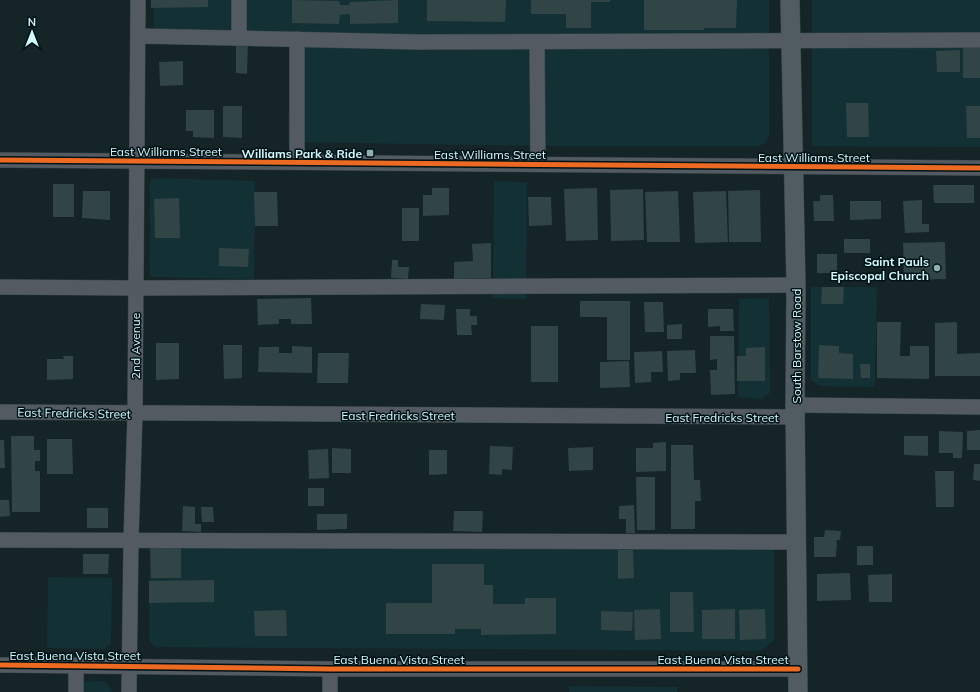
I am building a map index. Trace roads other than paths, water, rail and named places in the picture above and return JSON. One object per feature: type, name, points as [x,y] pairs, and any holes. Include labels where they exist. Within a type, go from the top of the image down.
[{"type":"main road","name":"South Barstow Road","points":[[790,0],[796,286],[798,692]]},
{"type":"street","name":"2nd Avenue","points":[[129,692],[131,540],[135,414],[138,0]]},
{"type":"street","points":[[239,0],[239,38]]},
{"type":"street","points":[[138,36],[418,42],[791,42],[980,40]]},
{"type":"street","points":[[297,39],[297,162]]},
{"type":"street","points":[[537,42],[538,164]]},
{"type":"street","name":"East Williams Street","points":[[0,160],[980,168]]},
{"type":"street","points":[[0,287],[796,286]]},
{"type":"street","name":"East Fredricks Street","points":[[0,412],[135,414],[796,411],[980,407]]},
{"type":"street","points":[[0,540],[797,542]]},
{"type":"street","name":"East Buena Vista Street","points":[[0,665],[330,669],[798,669]]},
{"type":"street","points":[[76,665],[76,692]]},
{"type":"street","points":[[330,669],[330,692]]},
{"type":"place","name":"Williams Park & Ride","points":[[370,153]]},
{"type":"place","name":"Saint Pauls Episcopal Church","points":[[937,268]]}]
